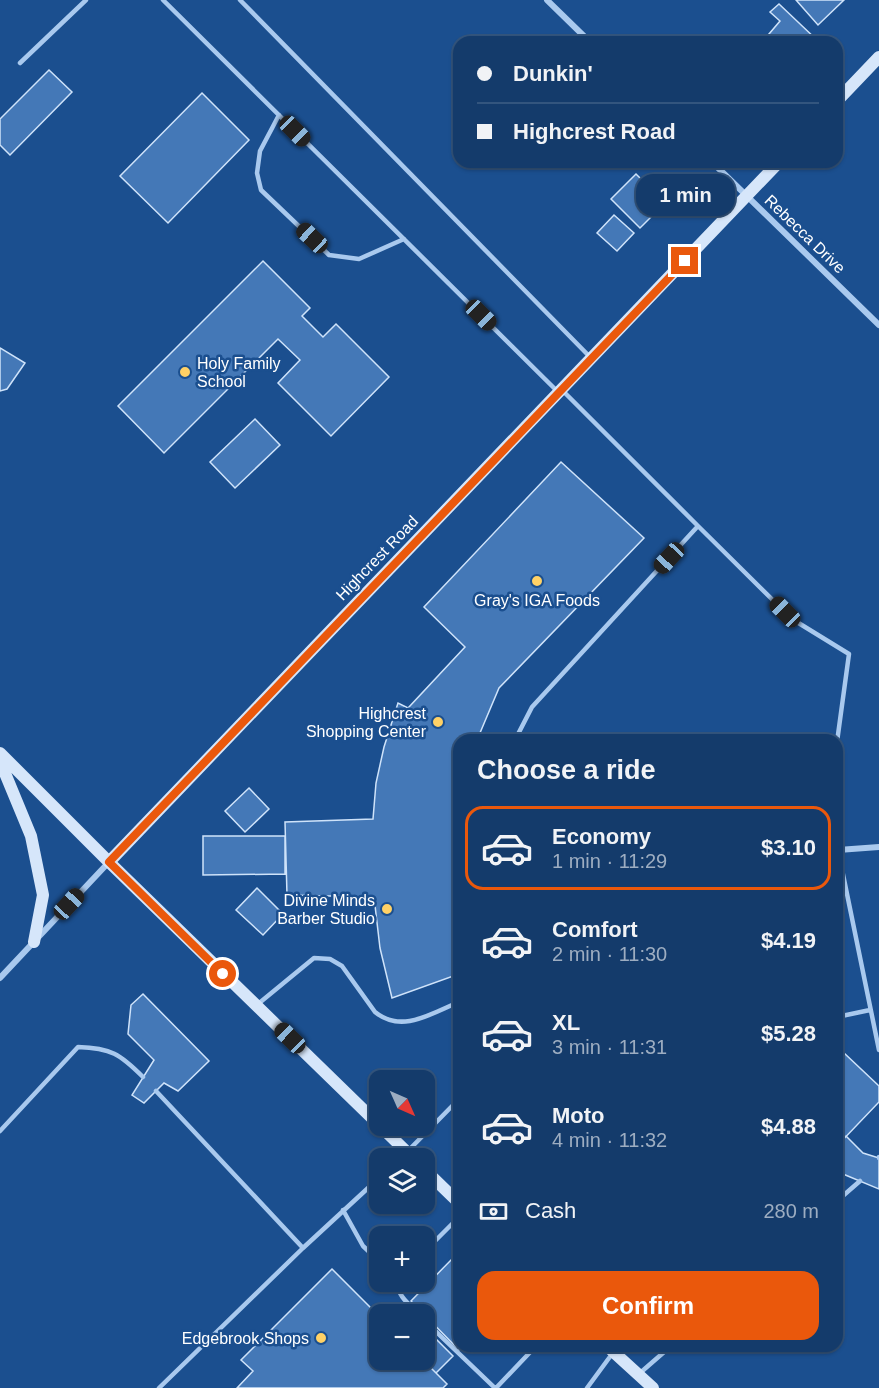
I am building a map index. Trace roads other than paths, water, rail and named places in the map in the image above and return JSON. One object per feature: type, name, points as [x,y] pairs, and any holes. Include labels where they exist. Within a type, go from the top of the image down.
[{"type":"street","points":[[547,0],[584,36]]},
{"type":"street","points":[[843,96],[879,57]]},
{"type":"street","name":"Rebecca Drive","points":[[718,168],[879,325]]},
{"type":"street","name":"Highcrest Road","points":[[0,978],[773,168]]},
{"type":"street","points":[[0,753],[399,1148]]},
{"type":"street","points":[[0,761],[31,836],[43,895],[34,942]]},
{"type":"street","points":[[843,850],[879,847]]},
{"type":"street","points":[[435,1180],[453,1197]]},
{"type":"street","points":[[613,1352],[653,1388]]},
{"type":"lane","points":[[20,63],[86,0]]},
{"type":"lane","points":[[163,0],[792,619],[849,654],[838,734]]},
{"type":"lane","points":[[167,5],[172,0]]},
{"type":"lane","points":[[240,0],[592,358]]},
{"type":"lane","points":[[279,115],[260,151],[257,173],[261,190],[329,255],[359,260],[404,238]]},
{"type":"lane","points":[[518,734],[532,707],[698,526]]},
{"type":"lane","points":[[843,880],[879,1050]]},
{"type":"lane","points":[[256,1006],[314,958],[330,959],[342,966],[375,1012],[395,1022],[414,1021],[453,1005]]},
{"type":"lane","points":[[843,1016],[870,1010]]},
{"type":"lane","points":[[0,1131],[78,1047],[100,1048],[124,1058],[142,1077]]},
{"type":"lane","points":[[156,1091],[303,1248]]},
{"type":"lane","points":[[414,1148],[453,1106]]},
{"type":"lane","points":[[843,1196],[860,1181]]},
{"type":"lane","points":[[159,1388],[369,1187]]},
{"type":"lane","points":[[343,1210],[363,1246],[369,1252]]},
{"type":"lane","points":[[435,1241],[453,1223]]},
{"type":"lane","points":[[399,1292],[409,1304]]},
{"type":"lane","points":[[435,1331],[453,1348]]},
{"type":"lane","points":[[457,1352],[495,1388],[530,1352]]},
{"type":"lane","points":[[587,1388],[608,1352]]},
{"type":"lane","points":[[638,1375],[664,1352]]},
{"type":"place","name":"Holy Family School","points":[[185,372]]},
{"type":"place","name":"Gray's IGA Foods","points":[[537,581]]},
{"type":"place","name":"Highcrest Shopping Center","points":[[438,722]]},
{"type":"place","name":"Divine Minds Barber Studio","points":[[387,909]]},
{"type":"place","name":"Edgebrook Shops","points":[[321,1338]]}]
